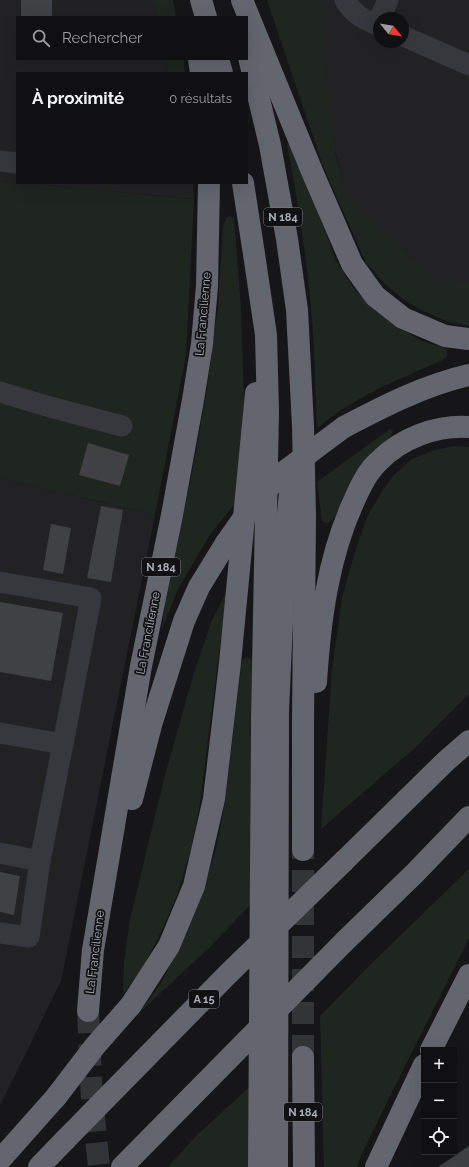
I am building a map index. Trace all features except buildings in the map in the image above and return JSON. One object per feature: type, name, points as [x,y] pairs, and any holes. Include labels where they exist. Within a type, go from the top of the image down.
[{"type":"highway","points":[[189,0],[192,16]]},
{"type":"highway","points":[[201,0],[206,16]]},
{"type":"highway","points":[[233,0],[238,16]]},
{"type":"highway","points":[[242,0],[308,162],[352,264],[375,296],[403,318],[445,336],[469,339]]},
{"type":"highway","name":"N 184","points":[[248,53],[270,145],[297,310],[305,516],[303,850],[316,668],[325,599],[331,567],[350,509],[361,485],[377,462],[400,444],[424,432],[446,428],[469,427]]},
{"type":"highway","points":[[199,60],[201,72]]},
{"type":"highway","points":[[218,60],[222,72]]},
{"type":"highway","name":"La Francilienne","points":[[88,1011],[93,950],[141,666],[173,507],[202,344],[207,286],[209,184]]},
{"type":"highway","points":[[243,184],[266,335],[268,411],[262,711],[259,1167]]},
{"type":"highway","points":[[0,1160],[56,1097],[95,1046],[131,1005],[169,946],[194,886],[214,799],[230,663],[256,392],[254,254]]},
{"type":"highway","points":[[93,950],[151,725],[184,621],[199,587],[226,543],[252,506],[281,474],[344,427],[381,407],[420,390],[469,375]]},
{"type":"highway","points":[[277,1167],[278,711],[286,533],[301,388]]},
{"type":"highway","points":[[446,761],[469,732]]},
{"type":"highway","name":"A 15","points":[[39,1167],[227,975],[446,761],[469,741]]},
{"type":"highway","points":[[122,1167],[344,942],[415,873],[469,816]]},
{"type":"highway","points":[[433,1047],[469,975]]},
{"type":"highway","name":"N 184","points":[[303,1057],[304,1167]]},
{"type":"highway","points":[[376,1167],[421,1071]]},
{"type":"lane","points":[[345,0],[352,11],[365,20],[373,21]]},
{"type":"lane","points":[[383,12],[388,0]]},
{"type":"lane","points":[[409,39],[469,65]]},
{"type":"lane","points":[[0,162],[16,163]]},
{"type":"lane","points":[[0,392],[122,426]]},
{"type":"lane","points":[[0,582],[91,598],[40,861],[29,937],[0,933]]},
{"type":"lane","points":[[0,733],[63,744]]},
{"type":"lane","points":[[0,853],[40,861]]},
{"type":"shaded area","points":[[0,0],[153,0],[157,16],[16,16],[16,60],[165,60],[168,72],[16,72],[16,183],[0,181]]},
{"type":"shaded area","points":[[153,0],[173,0],[176,16],[157,16]]},
{"type":"shaded area","points":[[267,0],[325,0],[326,10],[324,46],[336,156],[348,200],[435,279],[469,282],[469,326],[448,322],[421,310],[403,299],[385,284],[366,263],[323,166]]},
{"type":"shaded area","points":[[302,0],[469,0],[469,291],[403,285],[348,207]]},
{"type":"shaded area","points":[[165,60],[184,60],[185,72],[168,72]]},
{"type":"shaded area","points":[[293,142],[336,261],[355,290],[374,310],[395,325],[422,341],[447,350],[445,359],[379,388],[342,409],[317,428],[314,346],[308,275],[287,144]]},
{"type":"shaded area","points":[[0,181],[16,182],[16,184],[32,184],[193,199],[190,184],[193,184],[194,199],[186,355],[155,515],[0,478]]},
{"type":"shaded area","points":[[33,184],[190,184],[194,199]]},
{"type":"shaded area","points":[[230,216],[234,219],[241,308],[244,399],[238,500],[211,533],[178,589],[162,629],[165,603],[192,473],[206,395],[218,306],[223,226],[227,217]]},
{"type":"shaded area","points":[[390,429],[393,431],[391,436],[364,466],[334,518],[330,522],[326,523],[322,521],[317,482]]},
{"type":"shaded area","points":[[453,446],[469,447],[469,694],[418,745],[321,829],[332,669],[342,598],[354,555],[367,517],[382,491],[395,474],[412,459],[432,451]]},
{"type":"shaded area","points":[[0,478],[155,515],[61,981],[0,1106]]},
{"type":"shaded area","points":[[227,591],[199,810],[191,849],[177,895],[161,932],[142,969],[123,994],[124,963],[130,919],[165,775],[193,676],[212,620]]},
{"type":"shaded area","points":[[247,657],[250,658],[252,662],[250,743],[251,904],[211,946],[140,1012],[161,983],[186,935],[207,878],[218,841],[225,802],[242,660]]},
{"type":"shaded area","points":[[469,869],[469,938],[392,1092],[357,1167],[324,1167],[320,1016],[373,962]]},
{"type":"shaded area","points":[[254,1083],[249,1167],[168,1167],[196,1136]]},
{"type":"tunnel","points":[[303,850],[303,1057]]},
{"type":"tunnel","points":[[88,1011],[92,1099],[99,1167]]}]
